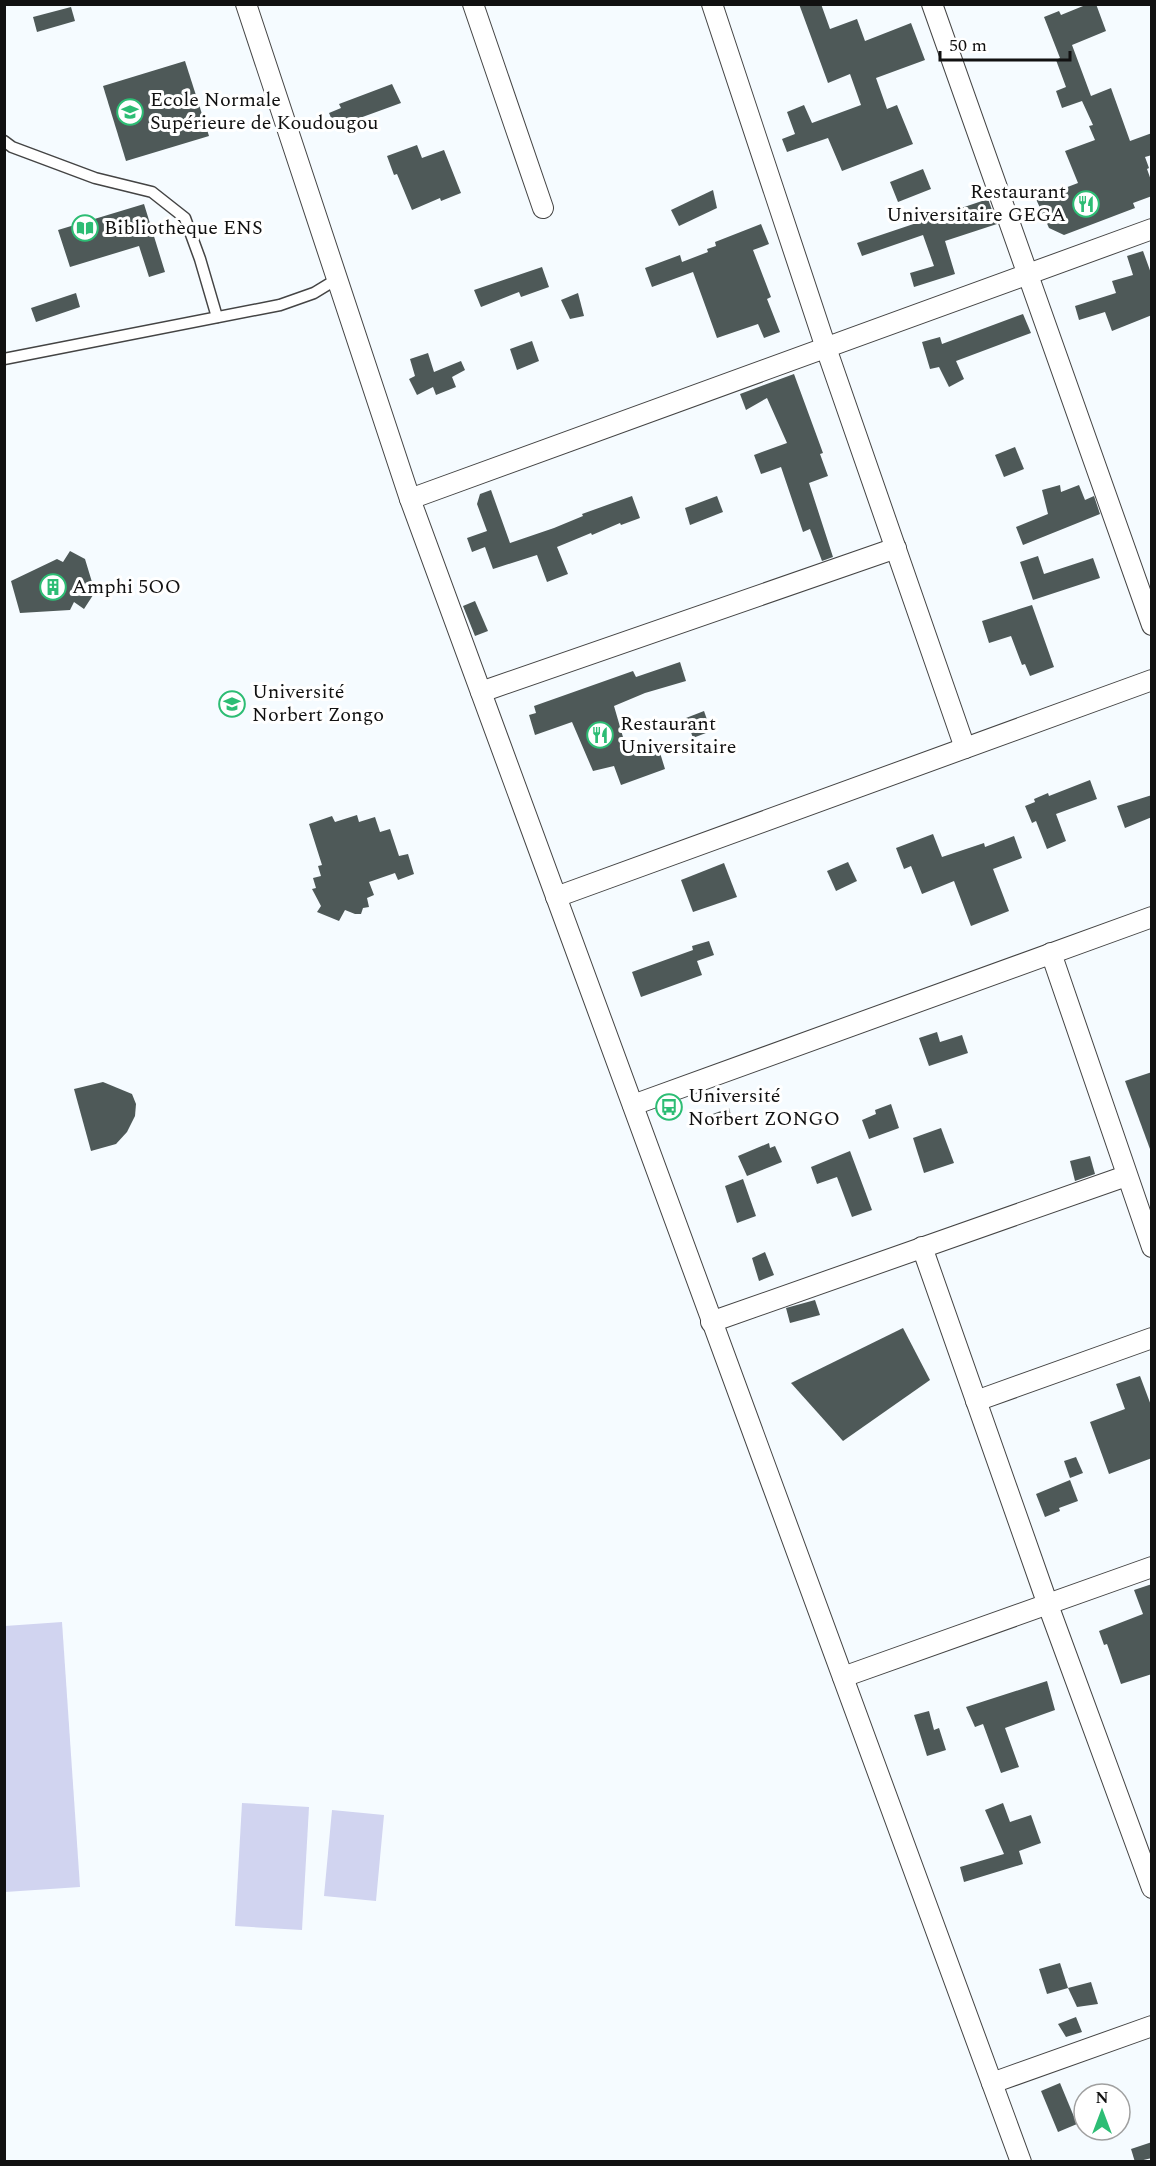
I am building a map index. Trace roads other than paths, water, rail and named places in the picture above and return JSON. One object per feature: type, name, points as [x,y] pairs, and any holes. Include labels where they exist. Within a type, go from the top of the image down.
[{"type":"street","points":[[246,4],[410,499],[1021,2162]]},
{"type":"street","points":[[473,4],[543,208]]},
{"type":"street","points":[[712,4],[826,348],[965,748]]},
{"type":"street","points":[[932,4],[1152,625]]},
{"type":"street","points":[[410,499],[1152,229]]},
{"type":"street","points":[[481,692],[896,548]]},
{"type":"street","points":[[556,897],[1152,680]]},
{"type":"street","points":[[633,1105],[1152,917]]},
{"type":"street","points":[[1051,953],[1152,1247]]},
{"type":"street","points":[[711,1322],[1126,1176]]},
{"type":"street","points":[[922,1247],[1048,1605],[1152,1887]]},
{"type":"street","points":[[976,1401],[1152,1338]]},
{"type":"street","points":[[843,1677],[1152,1568]]},
{"type":"street","points":[[992,2083],[1152,2026]]},
{"type":"lane","points":[[4,141],[12,147],[95,178],[152,192],[185,218],[217,317]]},
{"type":"lane","points":[[4,359],[280,304],[314,293],[337,279]]},
{"type":"place","name":"Ecole Normale Supérieure de Koudougou","points":[[130,112]]},
{"type":"place","name":"Restaurant Universitaire GEGA","points":[[1086,204]]},
{"type":"place","name":"Bibliothèque ENS","points":[[85,228]]},
{"type":"place","name":"Amphi 5OO","points":[[53,587]]},
{"type":"place","name":"Université Norbert Zongo","points":[[232,704]]},
{"type":"place","name":"Restaurant Universitaire","points":[[600,735]]},
{"type":"place","name":"Université Norbert ZONGO","points":[[669,1107]]}]
